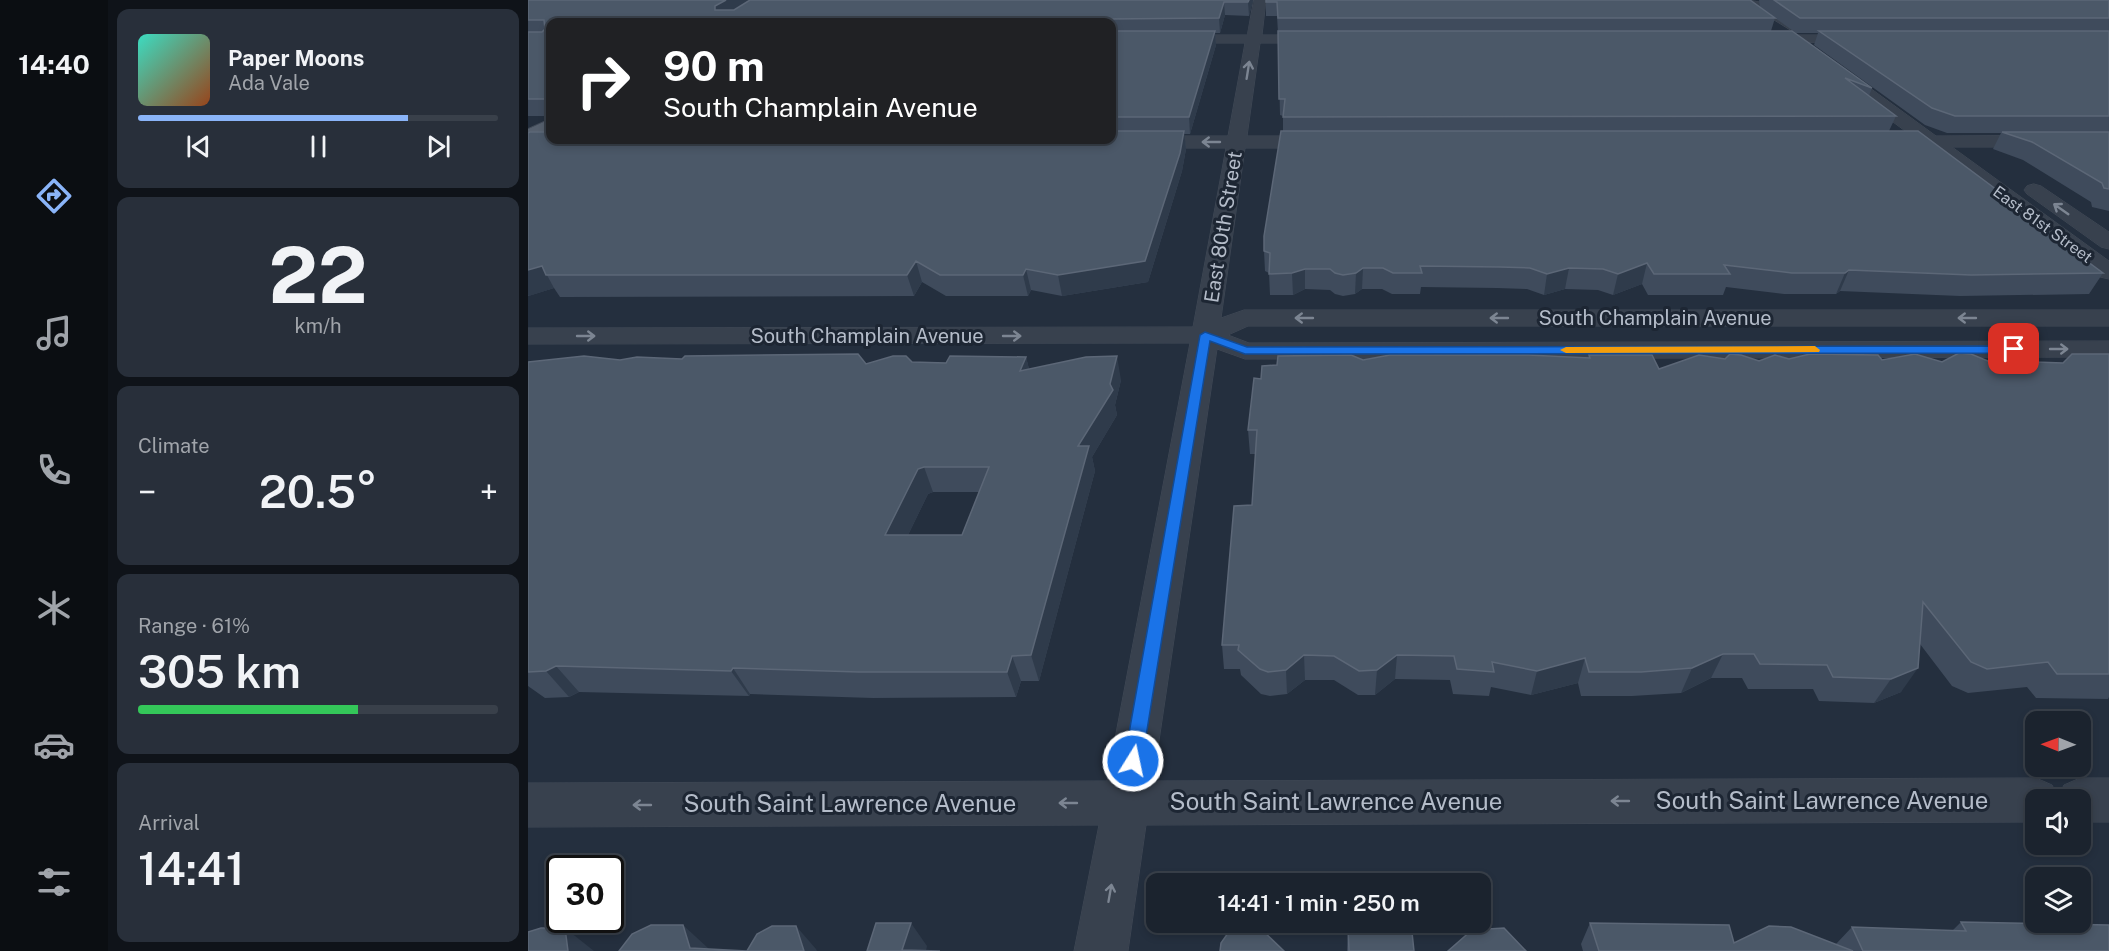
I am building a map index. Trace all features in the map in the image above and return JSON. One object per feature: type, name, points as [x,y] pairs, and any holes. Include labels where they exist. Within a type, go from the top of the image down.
[{"type":"main road","points":[[528,137],[546,126]]},
{"type":"street","name":"East 80th Street","points":[[1101,951],[1260,0]]},
{"type":"street","name":"East 81st Street","points":[[1818,59],[1750,9],[1751,1],[1768,8],[1813,39],[1842,65],[1934,128],[2109,272]]},
{"type":"street","points":[[1116,39],[1334,39]]},
{"type":"street","points":[[1741,39],[1874,39]]},
{"type":"street","points":[[1866,142],[1934,128],[1964,141],[2109,141]]},
{"type":"street","name":"East 81st Street","points":[[1964,141],[1992,161]]},
{"type":"street","points":[[528,142],[546,142]]},
{"type":"street","points":[[1118,142],[1346,142]]},
{"type":"street","name":"East 81st Street","points":[[2020,180],[2109,242]]},
{"type":"street","name":"South Champlain Avenue","points":[[1205,335],[1244,318],[2109,318]]},
{"type":"street","points":[[1661,318],[1680,350]]},
{"type":"street","name":"South Champlain Avenue","points":[[528,336],[1205,335],[1245,351],[2109,349]]},
{"type":"street","name":"South Saint Lawrence Avenue","points":[[528,805],[2025,800]]},
{"type":"street","points":[[2091,800],[2109,800]]},
{"type":"building","points":[[528,0],[726,0],[715,6],[715,10],[734,10],[750,0],[1249,0],[1248,2],[1224,2],[1219,18],[546,18],[546,99],[528,99],[528,32],[542,32],[545,29],[544,20],[528,20]]},
{"type":"building","points":[[1266,0],[1750,0],[1775,18],[1278,18],[1277,2],[1266,2]]},
{"type":"building","points":[[1774,0],[2109,0],[2109,18],[1800,18]]},
{"type":"building","points":[[1116,31],[1215,31],[1189,117],[1116,117]]},
{"type":"building","points":[[1278,31],[1792,31],[1872,88],[1845,78],[1896,116],[1283,117],[1285,99],[1279,99]]},
{"type":"building","points":[[1819,31],[2109,31],[2109,116],[1955,116],[1932,108]]},
{"type":"building","points":[[1116,131],[1184,131],[1180,153],[1145,261],[1058,275],[1026,269],[1023,275],[940,275],[916,261],[907,275],[546,275],[542,266],[528,270],[528,133],[546,132],[546,144],[1116,144]]},
{"type":"building","points":[[1281,131],[1918,131],[2005,196],[1999,196],[2103,273],[1971,275],[1849,270],[1845,273],[1792,273],[1724,265],[1730,274],[1654,274],[1647,263],[1618,274],[1603,269],[1569,268],[1547,274],[1530,268],[1420,266],[1422,273],[1393,273],[1383,268],[1363,268],[1356,273],[1343,275],[1330,269],[1305,269],[1292,273],[1269,274],[1270,253],[1264,251],[1264,236]]},
{"type":"building","points":[[2002,132],[2109,132],[2109,189],[2032,142]]},
{"type":"building","points":[[1959,353],[1971,354],[1995,364],[2007,354],[2020,355],[2035,362],[2063,363],[2072,354],[2109,354],[2109,674],[2057,674],[2048,662],[1987,669],[1971,662],[1923,602],[1918,668],[1891,679],[1833,677],[1827,665],[1760,664],[1754,654],[1723,654],[1692,668],[1641,672],[1589,672],[1585,658],[1537,671],[1492,662],[1494,672],[1457,669],[1454,656],[1397,655],[1377,670],[1359,671],[1334,656],[1304,655],[1286,670],[1268,672],[1260,669],[1238,650],[1239,645],[1222,645],[1234,506],[1252,505],[1257,430],[1248,430],[1254,378],[1261,379],[1262,366],[1277,365],[1278,356],[1351,355],[1363,360],[1390,355],[1528,355],[1590,358],[1589,355],[1652,355],[1659,369],[1699,355],[1725,359],[1730,354],[1741,355],[1759,361],[1775,355],[1789,359],[1810,354],[1878,355],[1882,360],[1915,354],[1942,362]]},
{"type":"building","points":[[858,354],[866,364],[893,356],[906,356],[912,362],[946,363],[950,356],[1026,357],[1020,371],[1086,357],[1117,356],[1110,384],[1113,390],[1078,446],[1089,446],[1031,655],[1012,656],[1007,672],[859,672],[733,668],[731,671],[556,666],[546,671],[528,672],[528,362],[584,356],[620,360],[637,357],[682,359],[685,356]],"holes":[[[924,467],[989,467],[962,535],[885,535],[918,469]]]},
{"type":"building","points":[[1961,922],[2025,923],[2025,933],[2091,933],[2091,925],[2109,925],[2109,951],[1863,951],[1852,927],[1966,931]]},
{"type":"building","points":[[876,923],[911,923],[902,950],[940,951],[867,951]]},
{"type":"building","points":[[1590,923],[1729,925],[1734,943],[1769,926],[1791,927],[1853,951],[1599,951]]},
{"type":"building","points":[[651,925],[683,925],[690,948],[747,951],[619,951],[632,934]]},
{"type":"building","points":[[772,926],[796,926],[804,951],[747,951],[757,934]]},
{"type":"building","points":[[546,928],[546,933],[566,933],[568,951],[528,951],[528,932]]},
{"type":"building","points":[[1504,928],[1526,951],[1448,951],[1469,933],[1491,933],[1491,929]]},
{"type":"building","points":[[1228,933],[1265,933],[1284,951],[1220,951],[1221,943]]},
{"type":"building","points":[[1348,933],[1412,933],[1414,951],[1349,951]]},
{"type":"slow traffic","points":[[1566,350],[1815,350]]},
{"type":"route","points":[[1133,761],[1205,335],[1245,351],[2014,349]]}]
